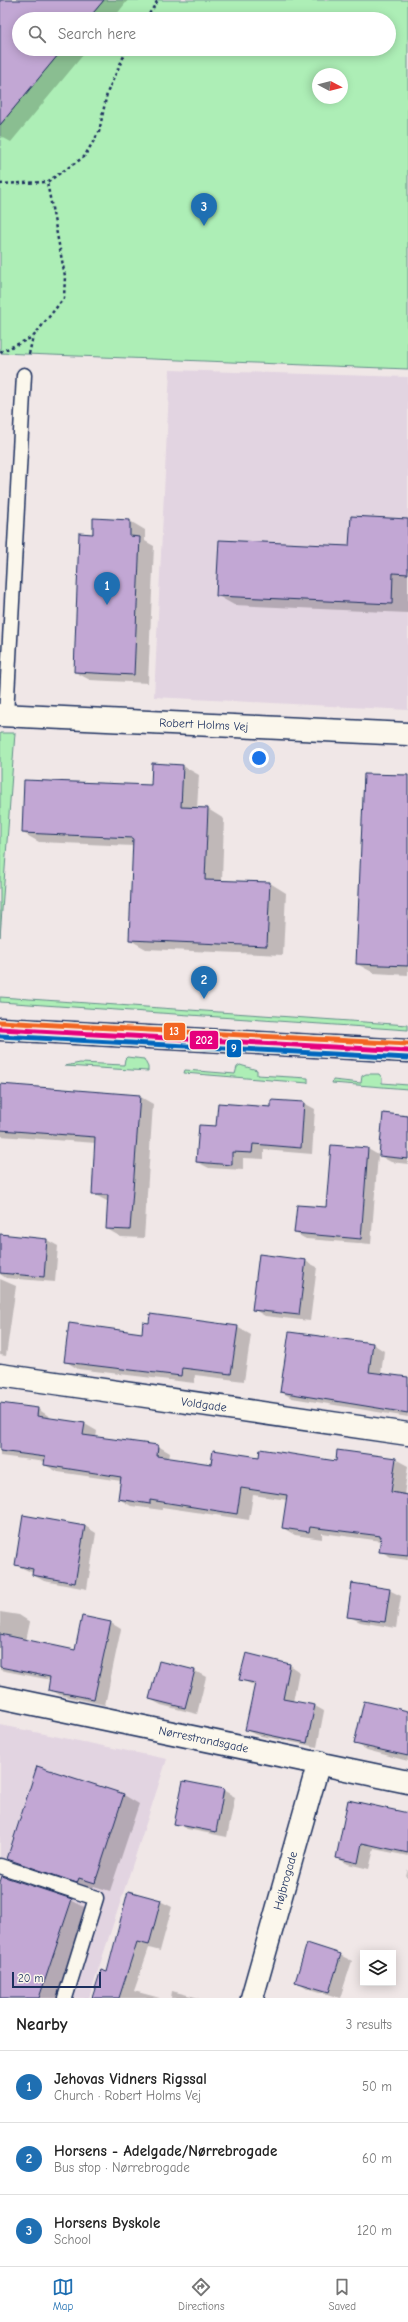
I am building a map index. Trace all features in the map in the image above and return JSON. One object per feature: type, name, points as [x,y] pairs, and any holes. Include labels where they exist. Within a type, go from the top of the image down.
[{"type":"street","name":"Robert Holms Vej","points":[[3,715],[408,734]]},
{"type":"street","points":[[0,1029],[408,1051]]},
{"type":"street","name":"Voldgade","points":[[0,1375],[408,1434]]},
{"type":"street","name":"Nørrestrandsgade","points":[[0,1697],[319,1762],[408,1782]]},
{"type":"street","name":"Højbrogade","points":[[252,1998],[319,1762]]},
{"type":"lane","points":[[3,715],[24,375]]},
{"type":"lane","points":[[0,1866],[96,1898],[65,1998]]},
{"type":"path","points":[[150,12],[158,0]]},
{"type":"path","points":[[0,184],[47,182],[84,157],[99,132],[107,93],[124,56]]},
{"type":"path","points":[[0,352],[33,337],[64,298],[65,276],[47,182]]},
{"type":"shaded area","points":[[170,370],[408,377],[408,710],[154,697]]},
{"type":"shaded area","points":[[0,1725],[167,1759],[89,1998],[0,1998]]},
{"type":"green space","points":[[104,0],[408,0],[408,369],[0,353],[0,125],[57,56],[396,56],[396,12],[94,12]]},
{"type":"green space","points":[[0,733],[15,733],[0,937]]},
{"type":"green space","points":[[0,997],[408,1025],[408,1030],[0,1002]]},
{"type":"green space","points":[[127,1057],[144,1059],[148,1067],[148,1071],[65,1066],[80,1063],[124,1065]]},
{"type":"green space","points":[[240,1065],[257,1070],[257,1075],[308,1078],[308,1083],[184,1073],[185,1070],[235,1074],[237,1067]]},
{"type":"green space","points":[[366,1074],[379,1074],[382,1078],[382,1083],[408,1085],[408,1089],[332,1083],[333,1080],[361,1083],[362,1076]]},
{"type":"building","points":[[0,0],[104,0],[94,12],[12,12],[12,56],[57,56],[0,125]]},
{"type":"building","points":[[351,516],[408,519],[408,574],[393,573],[392,604],[216,596],[219,540],[349,546]]},
{"type":"building","points":[[93,518],[130,520],[130,536],[140,537],[134,675],[74,672],[79,533],[93,534]]},
{"type":"building","points":[[152,763],[183,765],[181,807],[208,808],[205,880],[270,882],[267,946],[129,940],[133,838],[22,833],[24,780],[151,785]]},
{"type":"building","points":[[364,774],[408,775],[408,966],[356,964]]},
{"type":"building","points":[[0,1084],[140,1095],[130,1230],[106,1229],[108,1195],[92,1195],[95,1137],[0,1130]]},
{"type":"building","points":[[271,1100],[304,1102],[301,1148],[253,1144],[252,1153],[232,1152],[232,1165],[196,1162],[199,1125],[216,1126],[218,1103],[271,1107]]},
{"type":"building","points":[[383,1113],[408,1116],[408,1159],[379,1156]]},
{"type":"building","points":[[331,1145],[368,1148],[361,1239],[294,1233],[297,1205],[326,1207]]},
{"type":"building","points":[[0,1234],[47,1239],[44,1277],[0,1273]]},
{"type":"building","points":[[259,1254],[306,1260],[299,1315],[252,1310]]},
{"type":"building","points":[[150,1314],[238,1326],[231,1374],[182,1368],[181,1376],[64,1362],[69,1323],[142,1333],[143,1322],[149,1323]]},
{"type":"building","points":[[289,1332],[373,1343],[369,1372],[408,1377],[408,1413],[280,1392]]},
{"type":"building","points":[[0,1403],[38,1408],[37,1416],[85,1423],[83,1435],[158,1445],[157,1456],[211,1464],[213,1450],[259,1457],[260,1449],[336,1461],[337,1450],[396,1458],[391,1492],[408,1495],[408,1555],[379,1552],[381,1536],[310,1527],[309,1532],[282,1528],[287,1495],[241,1488],[237,1514],[150,1500],[150,1504],[118,1499],[121,1477],[44,1465],[45,1457],[0,1451]]},
{"type":"building","points":[[23,1515],[85,1526],[75,1583],[32,1575],[33,1569],[15,1565]]},
{"type":"building","points":[[352,1583],[390,1589],[385,1622],[347,1617]]},
{"type":"building","points":[[82,1616],[111,1622],[94,1699],[48,1690],[50,1677],[0,1667],[0,1634],[75,1650]]},
{"type":"building","points":[[246,1653],[290,1664],[283,1699],[315,1705],[307,1743],[245,1730],[255,1683],[239,1680]]},
{"type":"building","points":[[159,1661],[195,1670],[185,1708],[149,1699]]},
{"type":"building","points":[[364,1701],[408,1711],[408,1756],[354,1744]]},
{"type":"building","points":[[37,1766],[124,1794],[95,1883],[79,1878],[77,1883],[7,1859]]},
{"type":"building","points":[[183,1781],[224,1789],[216,1832],[174,1824]]},
{"type":"building","points":[[348,1800],[408,1813],[408,1853],[362,1843],[358,1863],[336,1858]]},
{"type":"building","points":[[2,1876],[72,1899],[39,1998],[0,1998],[0,1882]]},
{"type":"building","points":[[128,1891],[161,1900],[149,1945],[137,1942],[119,1998],[92,1998],[101,1970],[107,1972]]},
{"type":"building","points":[[307,1943],[341,1954],[329,1992],[295,1982]]},
{"type":"transit line","name":"13","points":[[0,1022],[408,1044]]},
{"type":"transit line","name":"202","points":[[0,1029],[408,1051]]},
{"type":"transit line","name":"9","points":[[0,1036],[408,1058]]},
{"type":"place","name":"Horsens Byskole","points":[[204,226]]},
{"type":"place","name":"Jehovas Vidners Rigssal","points":[[107,605]]},
{"type":"place","name":"Horsens - Adelgade/Nørrebrogade","points":[[204,999]]}]
